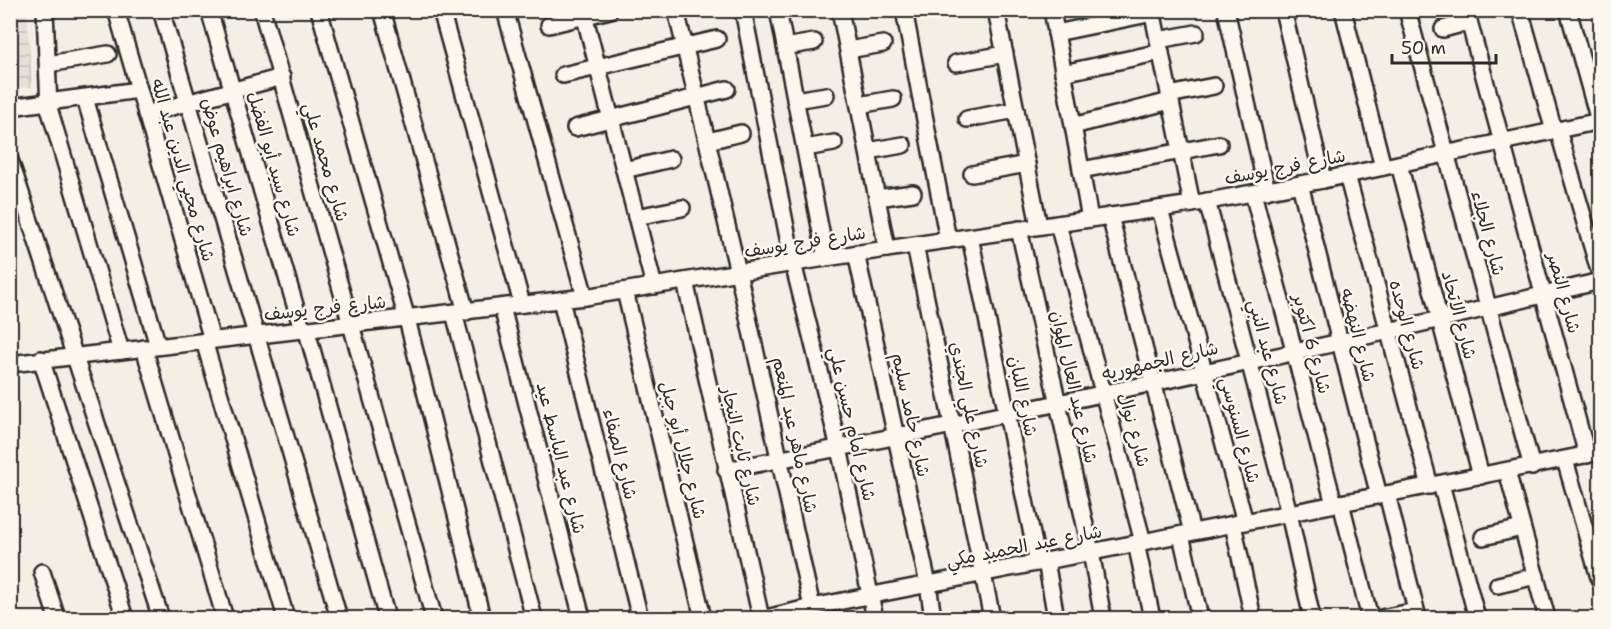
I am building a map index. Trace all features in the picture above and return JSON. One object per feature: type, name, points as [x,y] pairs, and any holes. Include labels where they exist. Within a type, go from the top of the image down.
[{"type":"street","points":[[45,10],[48,103],[121,351]]},
{"type":"street","name":"شارع محيي الدين عبد الله","points":[[116,10],[286,618]]},
{"type":"street","name":"شارع ابراهيم عوض","points":[[161,10],[339,618]]},
{"type":"street","name":"شارع سيد أبو الفضل","points":[[210,10],[387,618]]},
{"type":"street","name":"شارع محمد علي","points":[[262,10],[434,618]]},
{"type":"street","points":[[319,10],[406,319],[482,618]]},
{"type":"street","points":[[382,10],[460,312],[534,618]]},
{"type":"street","points":[[441,10],[522,304]]},
{"type":"street","points":[[505,10],[585,297]]},
{"type":"street","points":[[549,25],[584,14],[610,10]]},
{"type":"street","name":"شارع ماهر عبد المنعم","points":[[676,10],[738,272],[812,607]]},
{"type":"street","name":"شارع امام حسن علي","points":[[743,10],[793,263],[839,448],[875,618]]},
{"type":"street","points":[[778,10],[826,258]]},
{"type":"street","points":[[840,10],[887,249]]},
{"type":"street","points":[[904,10],[948,240]]},
{"type":"street","points":[[996,10],[1039,226]]},
{"type":"street","points":[[1052,10],[1090,219]]},
{"type":"street","name":"شارع 6 اكتوبر","points":[[1226,10],[1260,192],[1295,352],[1370,618]]},
{"type":"street","points":[[1283,10],[1323,180]]},
{"type":"street","points":[[1343,10],[1383,167]]},
{"type":"street","name":"شارع الجلاء","points":[[1407,10],[1532,467]]},
{"type":"street","points":[[1520,10],[1600,274]]},
{"type":"street","points":[[1568,10],[1600,121]]},
{"type":"street","points":[[1056,33],[1152,12]]},
{"type":"street","name":"شارع عبد النبي","points":[[1152,12],[1181,151],[1251,362],[1289,513],[1312,618]]},
{"type":"street","points":[[584,14],[654,286]]},
{"type":"street","points":[[1443,29],[1468,16]]},
{"type":"street","name":"شارع النصر","points":[[1468,16],[1544,295],[1594,454]]},
{"type":"street","points":[[1063,73],[1160,46],[1196,33]]},
{"type":"street","points":[[563,75],[717,39]]},
{"type":"street","points":[[785,47],[814,42]]},
{"type":"street","points":[[848,50],[883,44]]},
{"type":"street","points":[[48,64],[108,54]]},
{"type":"street","points":[[956,63],[1005,54]]},
{"type":"street","points":[[146,114],[282,77]]},
{"type":"street","points":[[1073,126],[1214,86]]},
{"type":"street","points":[[575,128],[727,89]]},
{"type":"street","points":[[10,106],[139,90]]},
{"type":"street","points":[[795,100],[826,95]]},
{"type":"street","points":[[85,98],[225,618]]},
{"type":"street","points":[[859,105],[894,99]]},
{"type":"street","points":[[967,119],[1016,110]]},
{"type":"street","name":"شارع فرج يوسف","points":[[12,358],[75,357],[585,297],[856,253],[1199,203],[1323,180],[1600,121]]},
{"type":"street","points":[[708,141],[741,133]]},
{"type":"street","points":[[805,148],[834,143]]},
{"type":"street","points":[[1081,170],[1219,144]]},
{"type":"street","points":[[868,151],[903,145]]},
{"type":"street","points":[[624,170],[671,159]]},
{"type":"street","points":[[10,160],[161,618]]},
{"type":"street","points":[[972,174],[1027,164]]},
{"type":"street","name":"شارع الاتحاد","points":[[1399,164],[1481,476]]},
{"type":"street","name":"شارع الوحده","points":[[1347,175],[1389,332],[1477,618]]},
{"type":"street","name":"شارع النهضه","points":[[1300,184],[1340,343],[1417,615]]},
{"type":"street","points":[[877,198],[913,193]]},
{"type":"street","points":[[636,217],[682,208]]},
{"type":"street","name":"شارع السنوسي","points":[[1160,209],[1204,371],[1239,523],[1253,618]]},
{"type":"street","points":[[1110,216],[1153,383],[1186,534],[1200,618]]},
{"type":"street","name":"شارع نوال","points":[[1058,224],[1104,394],[1140,543],[1152,618]]},
{"type":"street","name":"شارع عبد العال الموان","points":[[1019,229],[1091,552],[1102,618]]},
{"type":"street","name":"شارع اللبان","points":[[970,237],[1007,414],[1056,618]]},
{"type":"street","name":"شارع علي الجندي","points":[[915,245],[985,573],[992,618]]},
{"type":"street","name":"شارع حامد سليم","points":[[856,253],[928,584],[933,618]]},
{"type":"street","name":"شارع ثابت النجار","points":[[685,281],[726,471],[761,618]]},
{"type":"street","name":"شارع الجمهوريه","points":[[726,471],[1058,404],[1340,343],[1600,281]]},
{"type":"street","name":"شارع جلال أبو جبل","points":[[625,291],[703,618]]},
{"type":"street","name":"شارع الصفاء","points":[[561,300],[640,618]]},
{"type":"street","name":"شارع عبد الباسط عيد","points":[[502,307],[582,618]]},
{"type":"street","points":[[41,359],[125,618]]},
{"type":"street","name":"شارع عبد الحميد مكي","points":[[766,618],[793,615],[812,607],[1594,454]]},
{"type":"street","points":[[1565,460],[1600,581]]},
{"type":"street","points":[[1507,471],[1547,618]]},
{"type":"street","points":[[1483,537],[1522,528]]},
{"type":"street","points":[[42,572],[57,618]]},
{"type":"street","points":[[1498,585],[1536,576]]},
{"type":"street","points":[[1381,618],[1417,615]]},
{"type":"shaded area","points":[[11,10],[27,11],[32,87],[11,88]]}]
